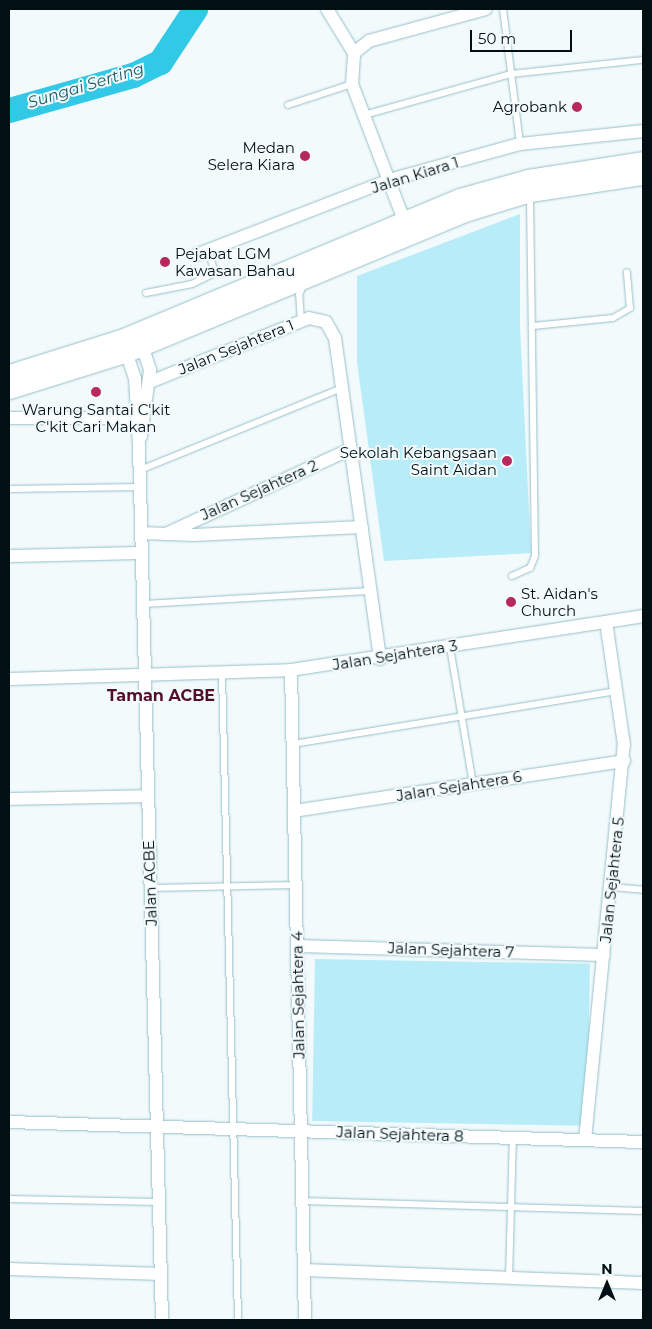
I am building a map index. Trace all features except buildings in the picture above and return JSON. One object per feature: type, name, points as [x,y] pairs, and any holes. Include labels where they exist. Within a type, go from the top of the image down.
[{"type":"main road","points":[[9,374],[132,342],[407,228],[465,212],[529,185],[643,161]]},
{"type":"main road","points":[[529,185],[643,175]]},
{"type":"main road","points":[[9,388],[306,278],[407,228]]},
{"type":"street","points":[[327,9],[354,53],[352,84],[407,228]]},
{"type":"street","points":[[354,53],[369,40],[486,9]]},
{"type":"street","name":"Jalan Kiara 1","points":[[202,253],[389,180],[520,144],[643,131]]},
{"type":"street","name":"Jalan Sejahtera 1","points":[[150,382],[301,321],[323,319],[335,338],[342,388]]},
{"type":"street","name":"Jalan ACBE","points":[[132,342],[149,361],[150,382],[139,446]]},
{"type":"street","name":"Jalan ACBE","points":[[132,342],[135,379],[135,418],[140,470],[162,1320]]},
{"type":"street","points":[[342,388],[380,659]]},
{"type":"street","points":[[9,418],[135,418]]},
{"type":"street","name":"Jalan Sejahtera 2","points":[[168,533],[351,449]]},
{"type":"street","name":"Jalan Sejahtera 2","points":[[141,533],[194,535],[362,527]]},
{"type":"street","points":[[9,556],[142,553]]},
{"type":"street","name":"Jalan Sejahtera 3","points":[[9,679],[291,670],[380,659],[643,616]]},
{"type":"street","name":"Jalan Sejahtera 5","points":[[585,1140],[624,761],[617,691],[606,622]]},
{"type":"street","name":"Jalan Sejahtera 4","points":[[291,670],[305,1320]]},
{"type":"street","name":"Jalan Sejahtera 6","points":[[294,810],[624,761]]},
{"type":"street","points":[[9,799],[148,796]]},
{"type":"street","name":"Jalan Sejahtera 7","points":[[297,946],[604,955]]},
{"type":"street","name":"Jalan Sejahtera 8","points":[[9,1122],[643,1142]]},
{"type":"street","points":[[9,1270],[161,1274]]},
{"type":"street","points":[[304,1270],[643,1283]]},
{"type":"lane","points":[[503,9],[520,144]]},
{"type":"lane","points":[[364,115],[511,74],[643,60]]},
{"type":"lane","points":[[288,105],[352,84]]},
{"type":"lane","points":[[512,576],[530,568],[535,556],[533,326],[529,185]]},
{"type":"lane","points":[[146,293],[192,284],[215,272],[202,253]]},
{"type":"lane","points":[[533,326],[613,318],[630,308],[627,272]]},
{"type":"lane","points":[[301,321],[300,295],[306,278]]},
{"type":"lane","points":[[140,470],[342,388]]},
{"type":"lane","points":[[9,489],[140,487]]},
{"type":"lane","points":[[143,604],[371,591]]},
{"type":"lane","points":[[450,647],[473,784]]},
{"type":"lane","points":[[222,673],[238,1320]]},
{"type":"lane","points":[[293,744],[617,691]]},
{"type":"lane","points":[[151,888],[296,885]]},
{"type":"lane","points":[[611,887],[643,890]]},
{"type":"lane","points":[[509,1278],[513,1137]]},
{"type":"lane","points":[[9,1199],[159,1202]]},
{"type":"lane","points":[[303,1201],[643,1211]]},
{"type":"shaded area","points":[[520,214],[520,326],[531,553],[384,561],[357,362],[357,276]]},
{"type":"shaded area","points":[[315,959],[590,964],[587,1126],[312,1121]]},
{"type":"waterway","name":"Sungai Serting","points":[[9,110],[133,75],[160,62],[195,9]]},
{"type":"place","name":"Agrobank","points":[[577,107]]},
{"type":"place","name":"Medan Selera Kiara","points":[[305,156]]},
{"type":"place","name":"Pejabat LGM Kawasan Bahau","points":[[165,262]]},
{"type":"place","name":"Warung Santai C'kit C'kit Cari Makan","points":[[96,392]]},
{"type":"place","name":"Sekolah Kebangsaan Saint Aidan","points":[[507,461]]},
{"type":"place","name":"St. Aidan's Church","points":[[511,602]]},
{"type":"district","name":"Taman ACBE","points":[[161,696]]}]
